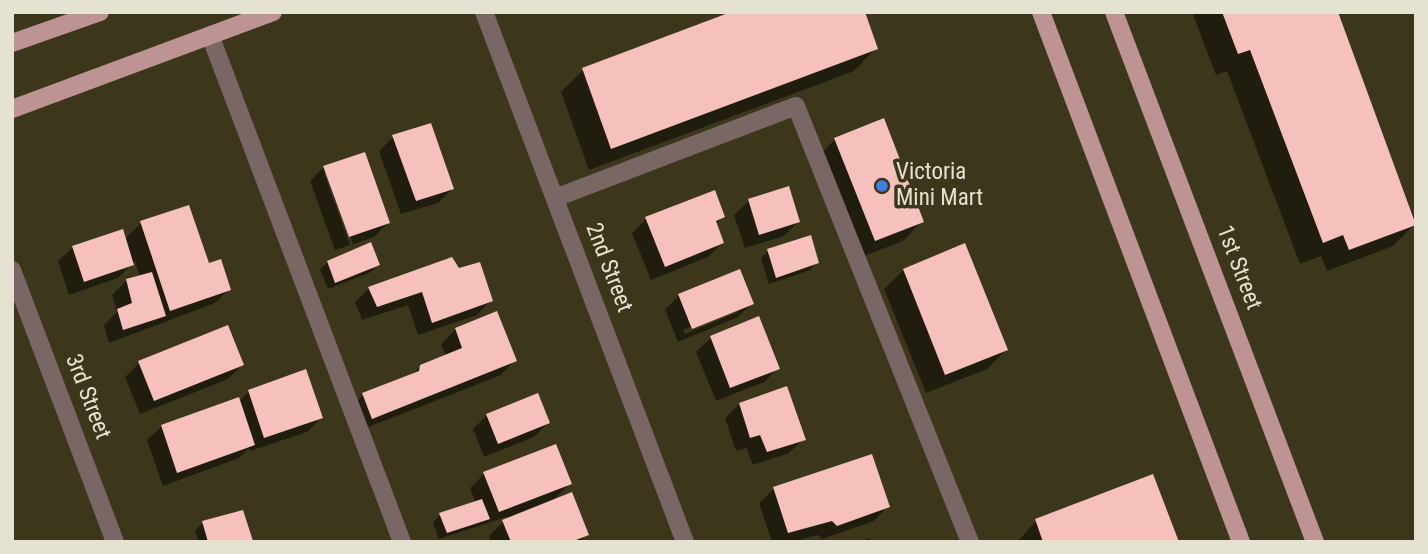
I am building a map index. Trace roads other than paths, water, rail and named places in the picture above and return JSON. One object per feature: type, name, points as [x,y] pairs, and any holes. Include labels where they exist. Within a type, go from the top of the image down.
[{"type":"main road","points":[[12,43],[100,12]]},
{"type":"main road","points":[[12,109],[273,12]]},
{"type":"main road","points":[[1041,12],[1241,542]]},
{"type":"main road","name":"1st Street","points":[[1114,12],[1315,542]]},
{"type":"street","name":"2nd Street","points":[[484,12],[685,542]]},
{"type":"street","points":[[210,35],[402,542]]},
{"type":"street","points":[[555,198],[796,106],[970,542]]},
{"type":"street","name":"3rd Street","points":[[12,270],[115,542]]},
{"type":"place","name":"Victoria Mini Mart","points":[[882,186]]}]
